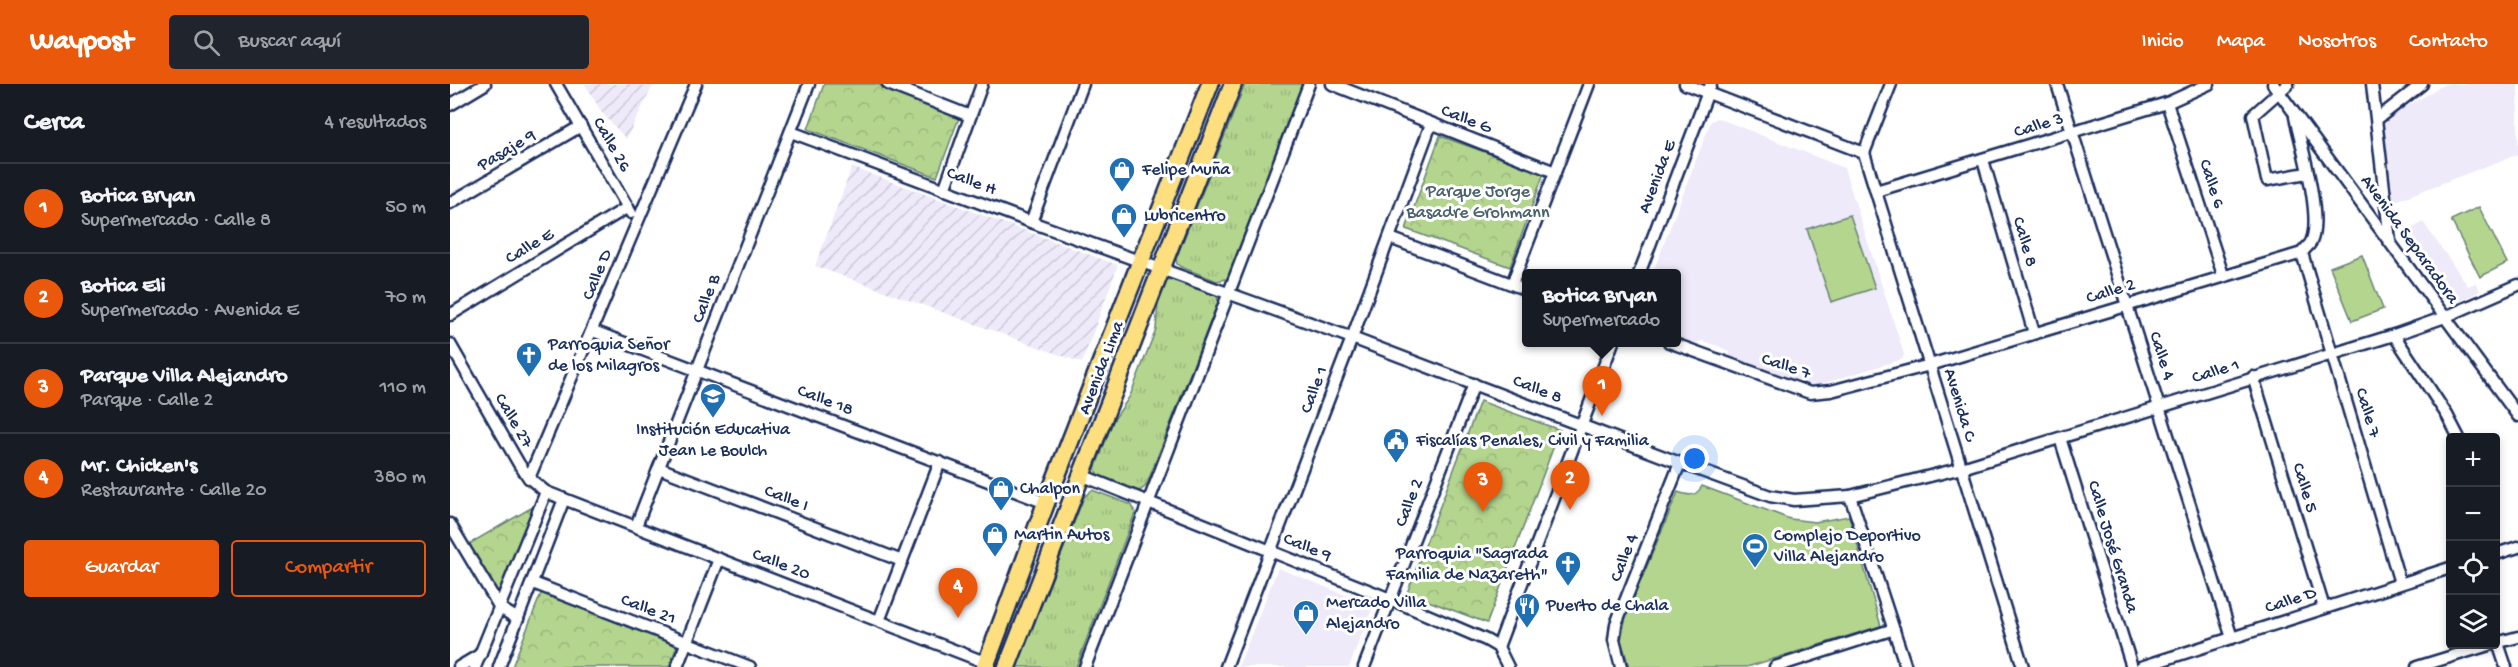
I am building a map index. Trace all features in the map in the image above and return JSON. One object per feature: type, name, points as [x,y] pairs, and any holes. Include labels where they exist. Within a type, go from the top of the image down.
[{"type":"main road","name":"Avenida Lima","points":[[978,664],[1047,502],[1210,84]]},
{"type":"main road","name":"Avenida Lima","points":[[1007,667],[1233,84]]},
{"type":"street","points":[[450,105],[485,84]]},
{"type":"street","name":"Calle 26","points":[[556,84],[637,222]]},
{"type":"street","name":"Calle D","points":[[530,478],[696,84]]},
{"type":"street","name":"Calle B","points":[[636,526],[809,84]]},
{"type":"street","points":[[888,84],[970,116]]},
{"type":"street","points":[[944,190],[982,84]]},
{"type":"street","points":[[1031,222],[1083,84]]},
{"type":"street","points":[[1085,667],[1227,292],[1309,84]]},
{"type":"street","name":"Calle G","points":[[1332,84],[1555,172]]},
{"type":"street","points":[[1512,284],[1588,84]]},
{"type":"street","points":[[1685,84],[1709,88],[1864,153],[1891,84]]},
{"type":"street","name":"Calle 4","points":[[2057,84],[2232,638]]},
{"type":"street","name":"Calle 3","points":[[1876,191],[2072,134],[2167,103],[2209,84]]},
{"type":"street","points":[[2288,84],[2276,88],[2253,115],[2267,180],[2307,173]]},
{"type":"street","points":[[2372,84],[2390,242]]},
{"type":"street","points":[[2377,119],[2422,84]]},
{"type":"street","name":"Avenida E","points":[[1641,269],[1709,88]]},
{"type":"street","name":"Avenida Separadora","points":[[2276,88],[2518,416]]},
{"type":"street","name":"Calle 6","points":[[2167,103],[2223,275]]},
{"type":"street","points":[[2294,112],[2313,207],[2314,227],[2311,242],[2302,253]]},
{"type":"street","name":"Calle 1","points":[[1226,667],[1431,124]]},
{"type":"street","name":"Pasaje 9","points":[[450,203],[581,126]]},
{"type":"street","name":"Calle H","points":[[790,132],[1141,262]]},
{"type":"street","name":"Avenida C","points":[[1864,153],[2023,667]]},
{"type":"street","name":"Calle 8","points":[[1983,160],[2034,333]]},
{"type":"street","name":"Calle E","points":[[450,315],[628,207]]},
{"type":"street","points":[[1389,238],[1522,288]]},
{"type":"street","name":"Calle 2","points":[[1930,365],[2302,253]]},
{"type":"street","name":"Calle 7","points":[[2302,253],[2400,583]]},
{"type":"street","name":"Calle 8","points":[[1141,262],[1352,338],[1770,496],[1794,500],[1850,496],[1962,468]]},
{"type":"street","name":"Calle 1","points":[[1962,468],[2394,335],[2445,317],[2518,285]]},
{"type":"street","name":"Calle 18","points":[[593,331],[1047,502]]},
{"type":"street","points":[[2394,335],[2456,433]]},
{"type":"street","name":"Calle 27","points":[[450,344],[519,464],[546,492],[564,499]]},
{"type":"street","name":"Calle 7","points":[[1681,346],[1810,393],[1831,392],[1930,365]]},
{"type":"street","points":[[1508,667],[1498,647],[1611,347]]},
{"type":"street","name":"Calle 5","points":[[2253,377],[2324,608]]},
{"type":"street","name":"Calle 2","points":[[1364,667],[1474,384]]},
{"type":"street","name":"Calle José Granda","points":[[2060,438],[2132,667]]},
{"type":"street","points":[[879,621],[940,462]]},
{"type":"street","name":"Calle 4","points":[[1621,667],[1614,640],[1616,624],[1680,463]]},
{"type":"street","name":"Calle I","points":[[659,468],[902,561]]},
{"type":"street","name":"Calle 9","points":[[1081,475],[1390,599],[1498,647]]},
{"type":"street","points":[[475,667],[546,492]]},
{"type":"street","points":[[1850,496],[1906,667]]},
{"type":"street","points":[[499,667],[564,499]]},
{"type":"street","name":"Calle 20","points":[[564,499],[879,621],[978,664]]},
{"type":"street","points":[[450,524],[500,608],[518,619]]},
{"type":"street","points":[[2500,553],[2518,547]]},
{"type":"street","points":[[677,667],[719,559]]},
{"type":"street","name":"Calle D","points":[[2141,667],[2446,569]]},
{"type":"street","name":"Calle 21","points":[[533,583],[750,667]]},
{"type":"street","points":[[1775,667],[1894,629]]},
{"type":"street","points":[[2500,642],[2518,636]]},
{"type":"street","points":[[2417,667],[2431,665],[2480,649]]},
{"type":"street","points":[[2497,649],[2506,667]]},
{"type":"street","points":[[459,667],[481,654]]},
{"type":"shaded area","points":[[585,84],[654,84],[626,139],[602,113]]},
{"type":"shaded area","points":[[2445,84],[2518,84],[2518,154],[2390,203],[2380,122]]},
{"type":"shaded area","points":[[1718,118],[1844,168],[1904,354],[1903,359],[1818,385],[1800,384],[1731,358],[1728,351],[1718,346],[1702,341],[1692,344],[1681,340],[1681,269],[1654,269],[1711,121]]},
{"type":"shaded area","points":[[852,167],[1118,265],[1082,363],[815,266]]},
{"type":"shaded area","points":[[2423,222],[2468,286],[2476,283],[2480,291],[2451,306],[2403,235]]},
{"type":"shaded area","name":"Mercado Villa Alejandro","points":[[1278,568],[1373,606],[1349,667],[1238,667]]},
{"type":"green space","points":[[824,84],[876,84],[960,115],[937,177],[808,129]]},
{"type":"green space","points":[[1245,84],[1303,84],[1228,277],[1217,281],[1181,267],[1177,264],[1176,259]]},
{"type":"green space","name":"Parque Jorge Basadre Grohmann","points":[[1440,136],[1544,173],[1510,267],[1406,229]]},
{"type":"green space","points":[[2479,207],[2507,263],[2480,277],[2451,220]]},
{"type":"green space","points":[[1850,215],[1875,288],[1831,302],[1807,229]]},
{"type":"green space","points":[[2362,255],[2383,309],[2352,321],[2330,267]]},
{"type":"green space","points":[[1173,278],[1217,295],[1218,302],[1146,486],[1136,491],[1098,475],[1095,469],[1113,421],[1130,396],[1156,329],[1158,303],[1167,280]]},
{"type":"green space","points":[[1480,401],[1560,430],[1487,623],[1407,593]]},
{"type":"green space","name":"Complejo Deportivo Villa Alejandro","points":[[1702,486],[1790,519],[1815,522],[1849,516],[1881,626],[1747,667],[1629,667],[1621,640],[1626,616],[1678,492],[1692,495]]},
{"type":"green space","points":[[1092,490],[1132,505],[1135,513],[1076,667],[1017,667],[1084,497]]},
{"type":"green space","points":[[536,505],[498,594],[469,544]]},
{"type":"green space","points":[[542,591],[678,643],[669,667],[512,667]]},
{"type":"place","name":"Felipe Muña","points":[[1122,193]]},
{"type":"place","name":"Lubricentro","points":[[1124,239]]},
{"type":"place","name":"Parroquia Señor de los Milagros","points":[[529,378]]},
{"type":"place","name":"Botica Bryan","points":[[1602,416]]},
{"type":"place","name":"Institución Educativa Jean Le Boulch","points":[[713,419]]},
{"type":"place","name":"Fiscalías Penales, Civil y Familia","points":[[1396,464]]},
{"type":"place","name":"Botica Eli","points":[[1570,510]]},
{"type":"place","name":"Chalpon","points":[[1001,512]]},
{"type":"place","name":"Parque Villa Alejandro","points":[[1483,512]]},
{"type":"place","name":"Martin Autos","points":[[995,558]]},
{"type":"place","name":"Complejo Deportivo Villa Alejandro","points":[[1755,569]]},
{"type":"place","name":"Parroquia \"Sagrada Familia de Nazareth\"","points":[[1568,587]]},
{"type":"place","name":"Mr. Chicken's","points":[[958,618]]},
{"type":"place","name":"Puerto de Chala","points":[[1527,629]]},
{"type":"place","name":"Mercado Villa Alejandro","points":[[1306,636]]}]
